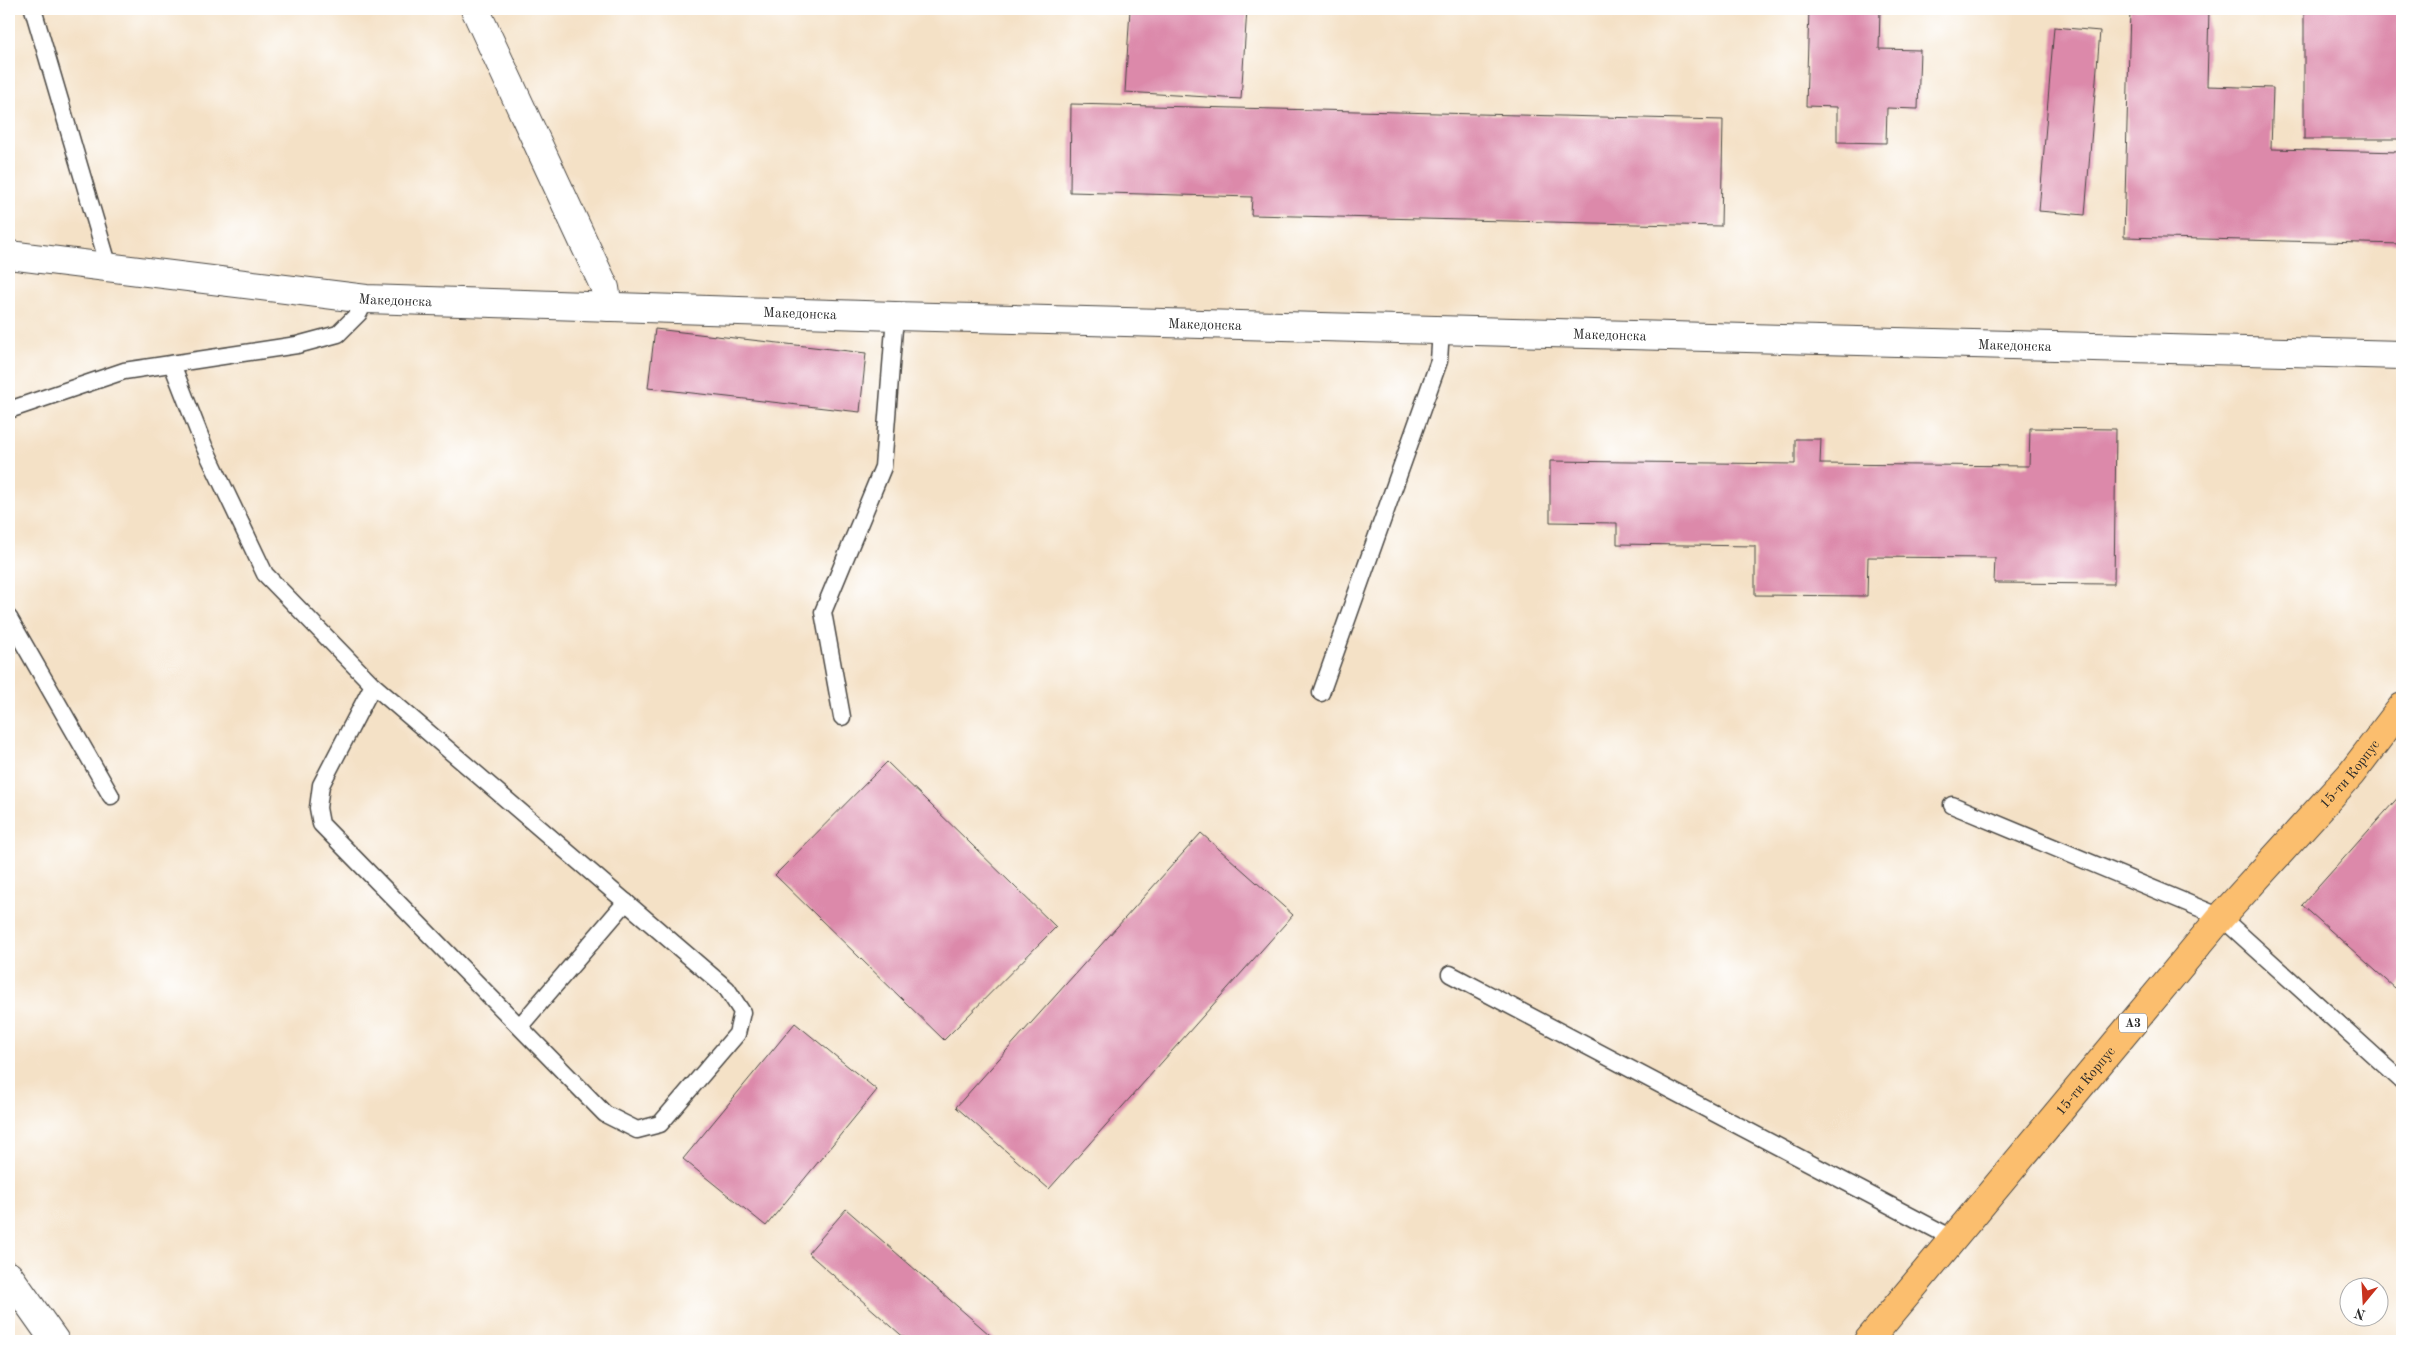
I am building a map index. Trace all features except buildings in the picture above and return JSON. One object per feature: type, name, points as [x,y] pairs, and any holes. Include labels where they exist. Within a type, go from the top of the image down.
[{"type":"main road","name":"15-ти Корпус","points":[[1868,1341],[2221,917],[2351,774],[2402,707]]},
{"type":"street","points":[[475,9],[604,288],[608,307]]},
{"type":"street","name":"Македонска","points":[[9,255],[366,299],[895,316],[2402,355]]},
{"type":"street","points":[[9,1276],[55,1341]]},
{"type":"lane","points":[[33,9],[109,267]]},
{"type":"lane","points":[[9,410],[124,371],[297,345],[338,334],[359,313],[366,299]]},
{"type":"lane","points":[[842,716],[823,612],[883,467],[895,316]]},
{"type":"lane","points":[[1321,693],[1439,361],[1442,329]]},
{"type":"lane","points":[[172,364],[204,446],[265,574],[373,685],[727,989],[742,1012],[737,1034],[660,1124],[637,1130],[605,1114],[321,824],[318,808],[321,785],[373,685]]},
{"type":"lane","points":[[9,618],[111,796]]},
{"type":"lane","points":[[1952,805],[2221,917],[2402,1081]]},
{"type":"lane","points":[[520,1026],[626,902]]},
{"type":"lane","points":[[1450,974],[1954,1238]]}]
